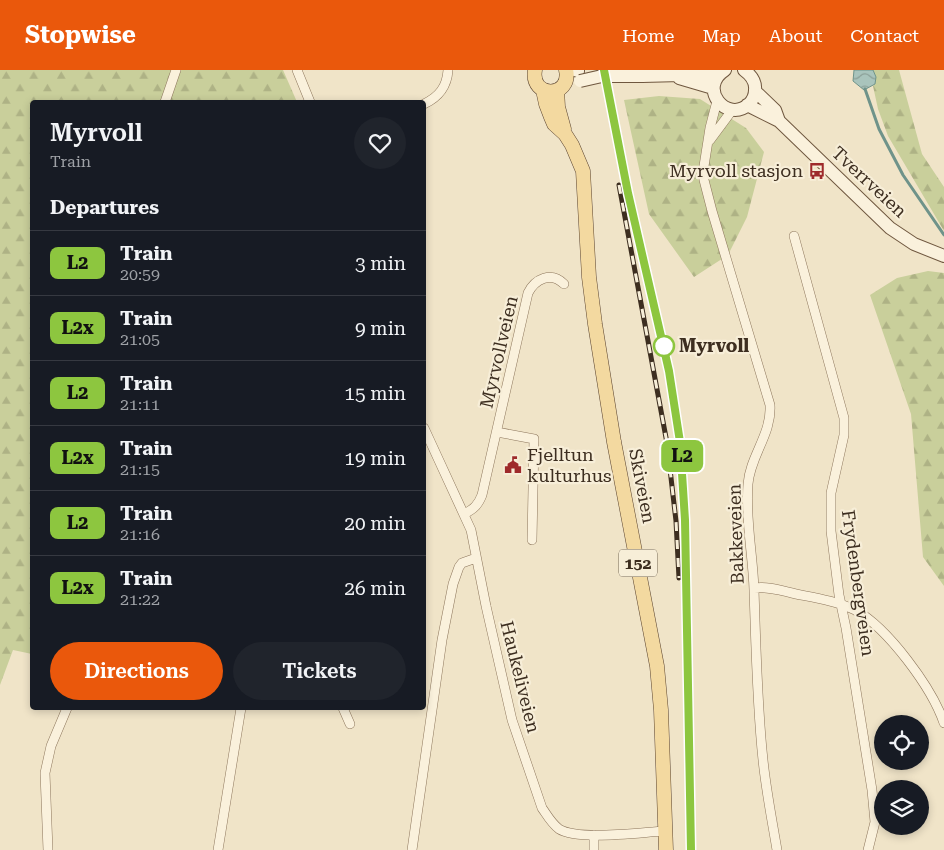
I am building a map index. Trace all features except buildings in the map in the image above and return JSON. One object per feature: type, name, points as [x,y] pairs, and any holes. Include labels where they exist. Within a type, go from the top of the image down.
[{"type":"main road","name":"152","points":[[535,70],[536,82],[555,88],[567,76],[566,70]]},
{"type":"main road","points":[[575,70],[602,76],[674,76],[722,72]]},
{"type":"main road","name":"Tverrveien","points":[[744,70],[753,80],[755,91],[775,110],[779,121]]},
{"type":"main road","points":[[722,72],[715,80],[716,94],[724,107],[733,109],[747,105],[755,91]]},
{"type":"main road","points":[[555,88],[602,76]]},
{"type":"main road","points":[[674,76],[716,94]]},
{"type":"main road","name":"Skiveien","points":[[555,88],[565,134],[576,153],[582,171],[594,324],[614,442],[658,666],[666,850]]},
{"type":"main road","name":"Tverrveien","points":[[747,105],[779,121],[890,228],[914,244],[939,254]]},
{"type":"street","points":[[166,100],[176,70]]},
{"type":"street","points":[[296,70],[309,100]]},
{"type":"street","points":[[426,103],[443,90],[448,70]]},
{"type":"street","name":"Bakkeveien","points":[[716,94],[704,166],[707,192],[770,405],[768,426],[753,460],[748,484],[754,588],[755,646],[763,762],[777,850]]},
{"type":"street","name":"Bakkeveien","points":[[709,140],[733,109]]},
{"type":"street","name":"Frydenbergveien","points":[[794,236],[844,418],[844,435],[833,482],[830,509],[831,531],[841,604],[872,790],[874,822],[868,850]]},
{"type":"street","name":"Myrvollveien","points":[[464,514],[474,509],[482,495],[528,294],[535,284],[545,278],[556,278],[564,284]]},
{"type":"street","name":"Haukeliveien","points":[[426,432],[471,530],[512,720],[542,808],[550,820],[560,829],[570,833],[594,835],[665,831]]},
{"type":"street","name":"Myrvollveien","points":[[497,432],[534,438],[532,540]]},
{"type":"street","points":[[412,850],[442,640],[453,584],[462,563],[476,558]]},
{"type":"street","points":[[754,588],[773,589],[841,604],[864,616],[881,630],[894,646],[929,693],[944,723]]},
{"type":"street","points":[[48,850],[45,773],[51,746],[66,710]]},
{"type":"street","points":[[218,850],[242,710]]},
{"type":"street","points":[[345,710],[350,724]]},
{"type":"street","points":[[594,835],[594,850]]},
{"type":"green space","points":[[0,70],[283,70],[296,100],[30,100],[30,654],[13,650],[0,685]]},
{"type":"green space","points":[[873,70],[899,70],[922,154],[944,187],[944,231],[888,136],[878,109],[873,86],[875,84]]},
{"type":"green space","points":[[659,96],[700,99],[746,128],[764,152],[747,217],[728,255],[694,277],[649,214],[624,100]]},
{"type":"green space","points":[[928,271],[944,273],[944,586],[923,557],[911,414],[870,295],[897,278]]},
{"type":"water","points":[[854,70],[873,70],[876,77],[875,84],[864,90],[853,81]]},
{"type":"waterway","points":[[865,89],[879,129],[903,175],[944,235]]},
{"type":"railway","points":[[604,70],[628,193],[669,371],[680,442],[685,520],[691,850]]},
{"type":"railway","points":[[619,185],[667,443],[676,521],[679,578]]},
{"type":"train","name":"L2","points":[[604,70],[613,124],[669,371],[680,442],[684,480],[691,850]]},
{"type":"place","name":"Myrvoll stasjon","points":[[817,171]]},
{"type":"place","name":"Myrvoll","points":[[664,346]]},
{"type":"place","name":"Fjelltun kulturhus","points":[[513,465]]}]
